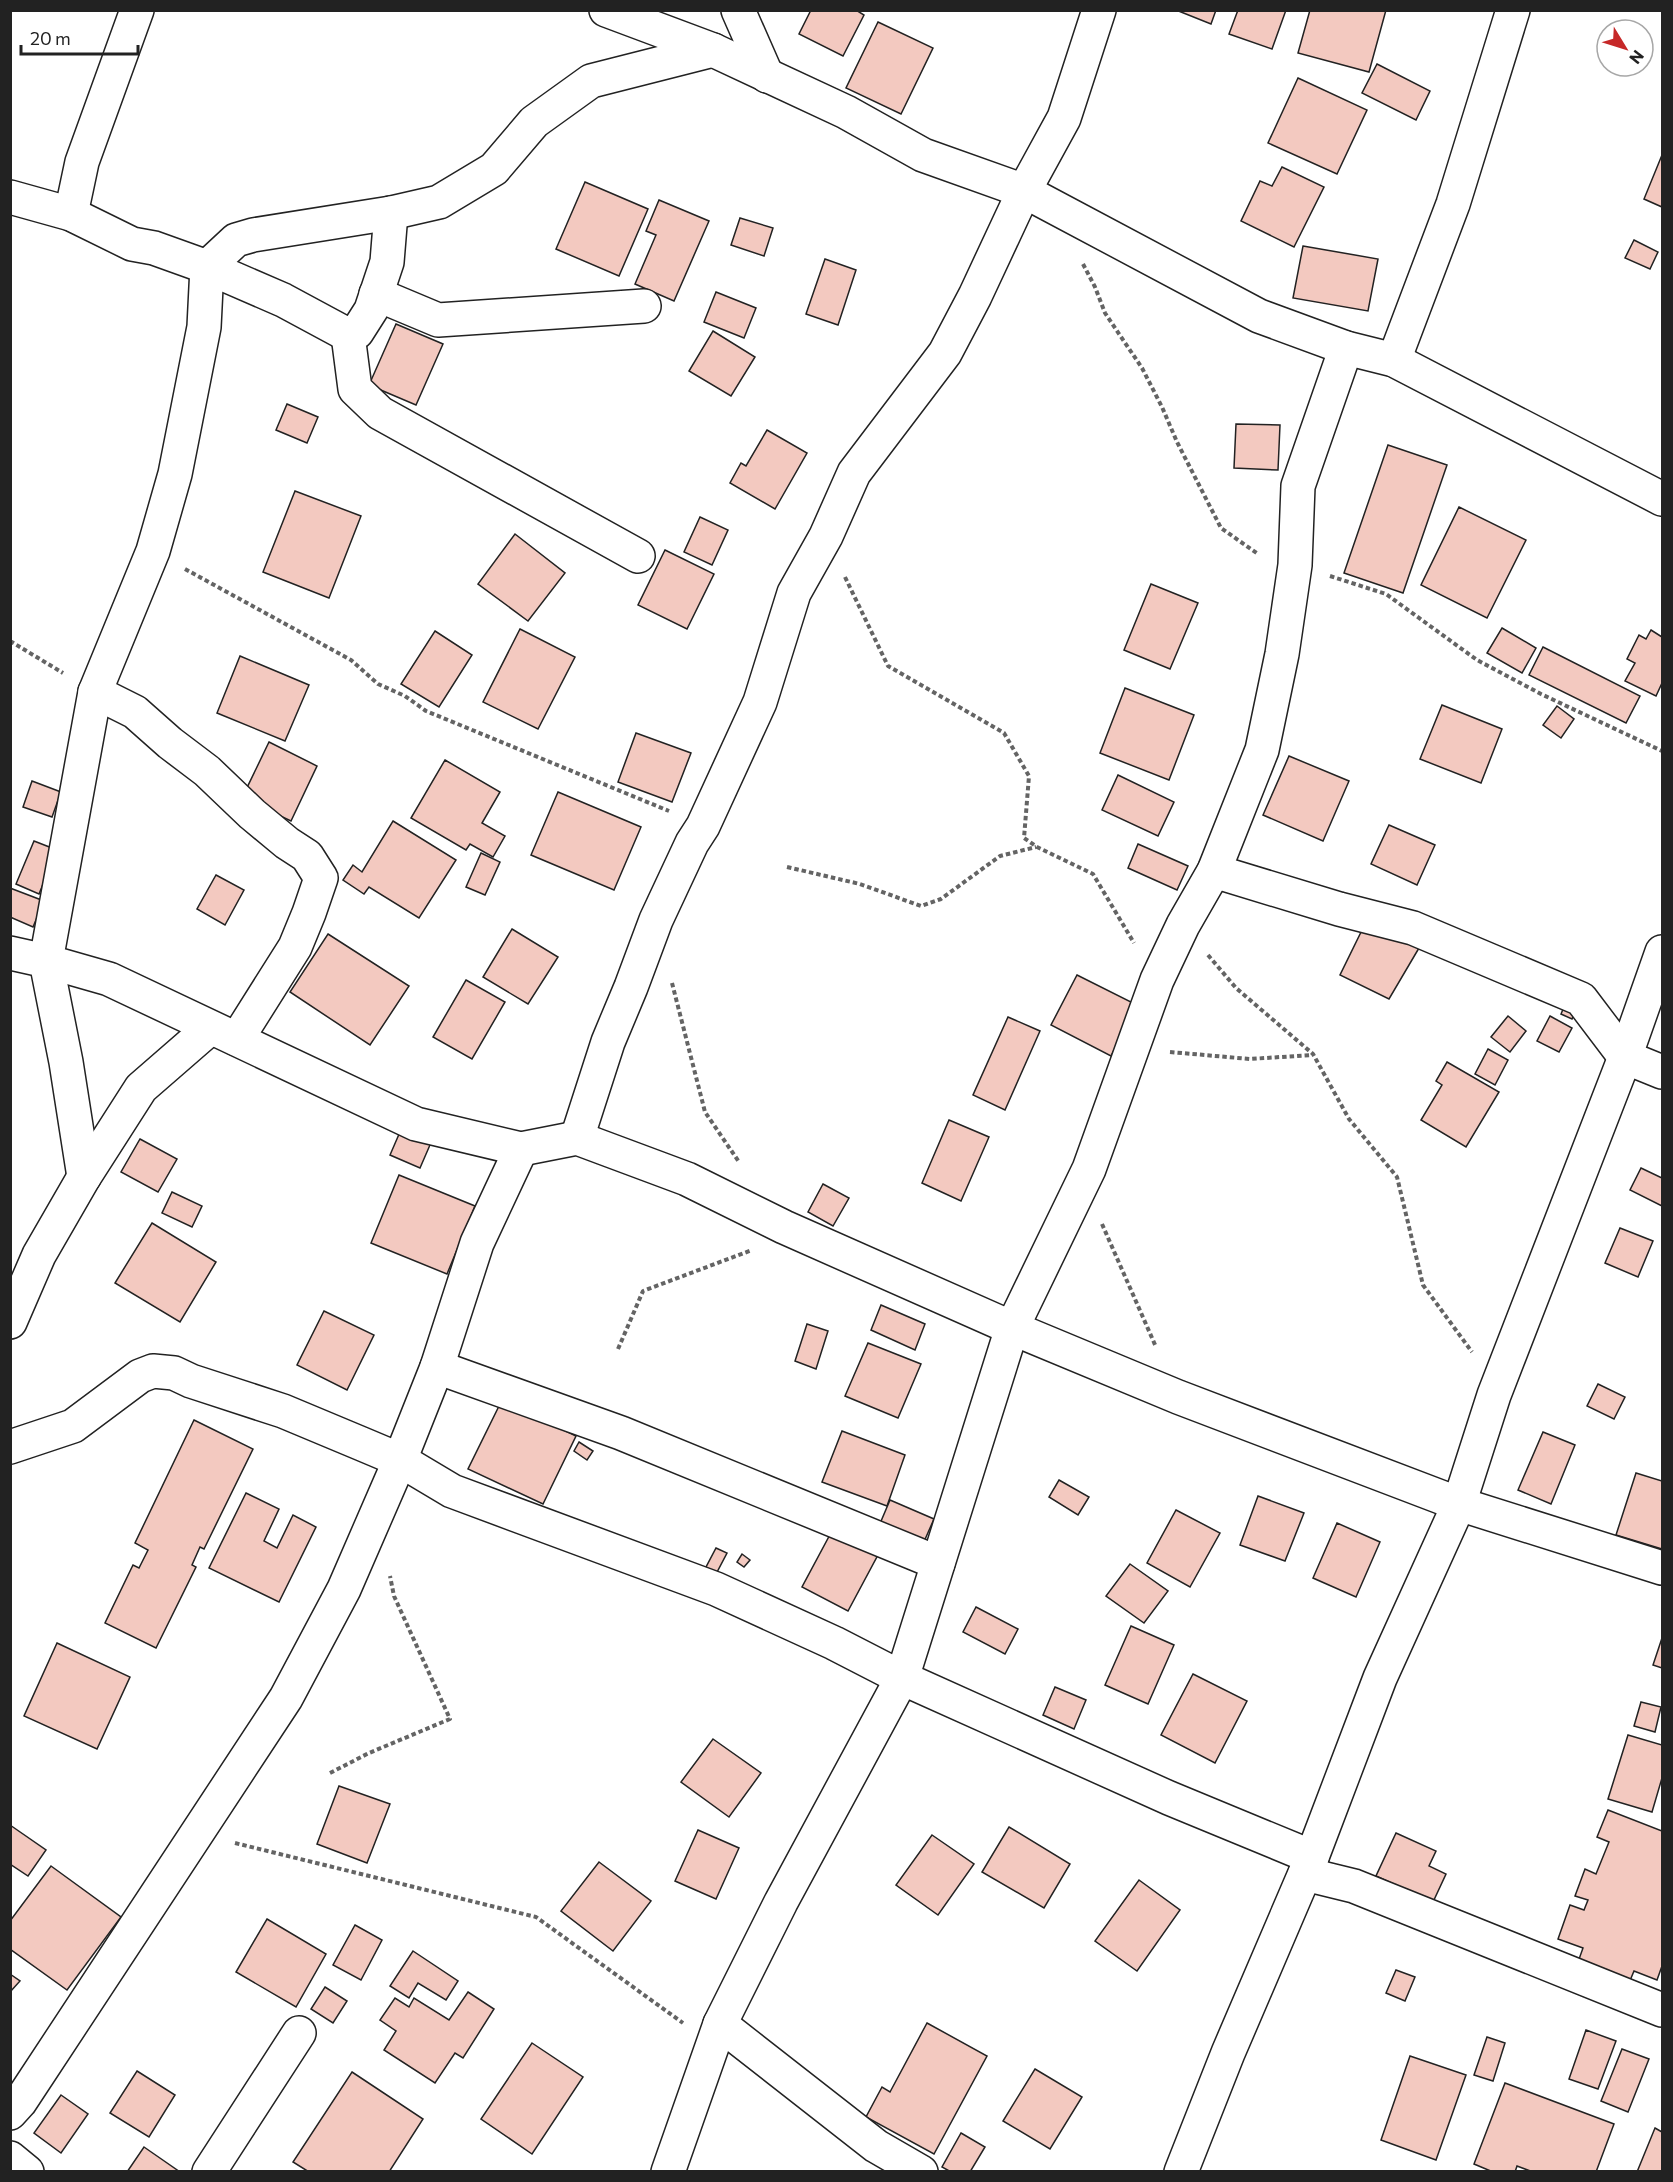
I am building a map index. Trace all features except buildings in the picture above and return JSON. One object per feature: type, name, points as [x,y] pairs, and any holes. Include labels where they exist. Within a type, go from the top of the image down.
[{"type":"street","points":[[71,214],[82,162],[137,10]]},
{"type":"street","points":[[606,10],[713,50],[846,112],[923,155],[1024,191],[1259,316],[1346,348],[1394,360],[1662,499]]},
{"type":"street","points":[[738,10],[767,76]]},
{"type":"street","points":[[576,1138],[608,1042],[656,920],[692,843],[703,826],[760,702],[794,593],[826,536],[854,473],[945,353],[998,249],[1024,191],[1064,118],[1099,10]]},
{"type":"street","points":[[1394,360],[1453,204],[1513,10]]},
{"type":"street","points":[[84,1177],[66,1062],[46,961],[95,692],[153,551],[175,474],[204,327],[207,267],[236,240],[253,235],[392,213],[439,202],[494,169],[534,122],[591,81],[713,50]]},
{"type":"street","points":[[10,197],[71,214],[132,244],[154,248],[207,267],[283,300],[348,335],[357,332],[371,310],[387,262],[392,213]]},
{"type":"street","points":[[376,294],[438,320],[644,306]]},
{"type":"street","points":[[348,335],[355,389],[380,413],[638,556]]},
{"type":"street","points":[[668,2172],[717,2034],[781,1902],[902,1678],[1011,1328],[1089,1168],[1157,980],[1183,925],[1214,871],[1262,750],[1282,654],[1295,565],[1298,486],[1346,348]]},
{"type":"street","points":[[10,1322],[39,1255],[84,1177],[141,1088],[223,1034],[294,947],[309,914],[321,878],[307,856],[261,821],[207,771],[135,712],[95,692]]},
{"type":"street","points":[[1214,871],[1339,909],[1413,928],[1581,999],[1625,1057],[1662,1072]]},
{"type":"street","points":[[1181,2172],[1228,2053],[1309,1865],[1380,1677],[1459,1504],[1494,1395],[1625,1057],[1662,952]]},
{"type":"street","points":[[10,953],[109,979],[416,1124],[521,1149],[576,1138],[687,1179],[784,1227],[1011,1328],[1178,1397],[1459,1504],[1662,1568]]},
{"type":"street","points":[[10,2113],[20,2102],[286,1698],[344,1589],[400,1460],[436,1367],[477,1242],[521,1149]]},
{"type":"street","points":[[436,1367],[621,1433],[938,1563]]},
{"type":"street","points":[[10,1447],[73,1426],[140,1376],[153,1371],[174,1373],[191,1381],[283,1411],[400,1460],[452,1491],[716,1589],[834,1643],[902,1678],[1169,1798],[1354,1886],[1662,2010]]},
{"type":"street","points":[[209,2172],[299,2033]]},
{"type":"street","points":[[717,2034],[876,2146],[921,2172]]},
{"type":"street","points":[[10,2158],[27,2172]]},
{"type":"path","points":[[1105,313],[1142,368],[1221,528],[1266,559],[1295,565],[1386,594],[1477,660],[1541,694],[1662,751]]},
{"type":"path","points":[[826,536],[888,666],[1004,733],[1029,776],[1024,838],[1037,847],[1093,874],[1157,980]]},
{"type":"path","points":[[153,551],[351,660],[378,684],[405,696],[426,711],[703,826]]},
{"type":"path","points":[[10,641],[95,692]]},
{"type":"path","points":[[787,867],[860,884],[921,906],[941,899],[1000,856],[1037,847]]},
{"type":"path","points":[[1183,925],[1236,988],[1313,1054],[1349,1119],[1397,1177],[1424,1286],[1488,1372],[1494,1395]]},
{"type":"path","points":[[1131,1048],[1250,1059],[1313,1054]]},
{"type":"path","points":[[1089,1168],[1095,1209],[1178,1397]]},
{"type":"path","points":[[330,1773],[369,1753],[450,1719],[394,1596],[390,1575]]},
{"type":"path","points":[[197,1833],[269,1853],[536,1917],[717,2034]]}]
